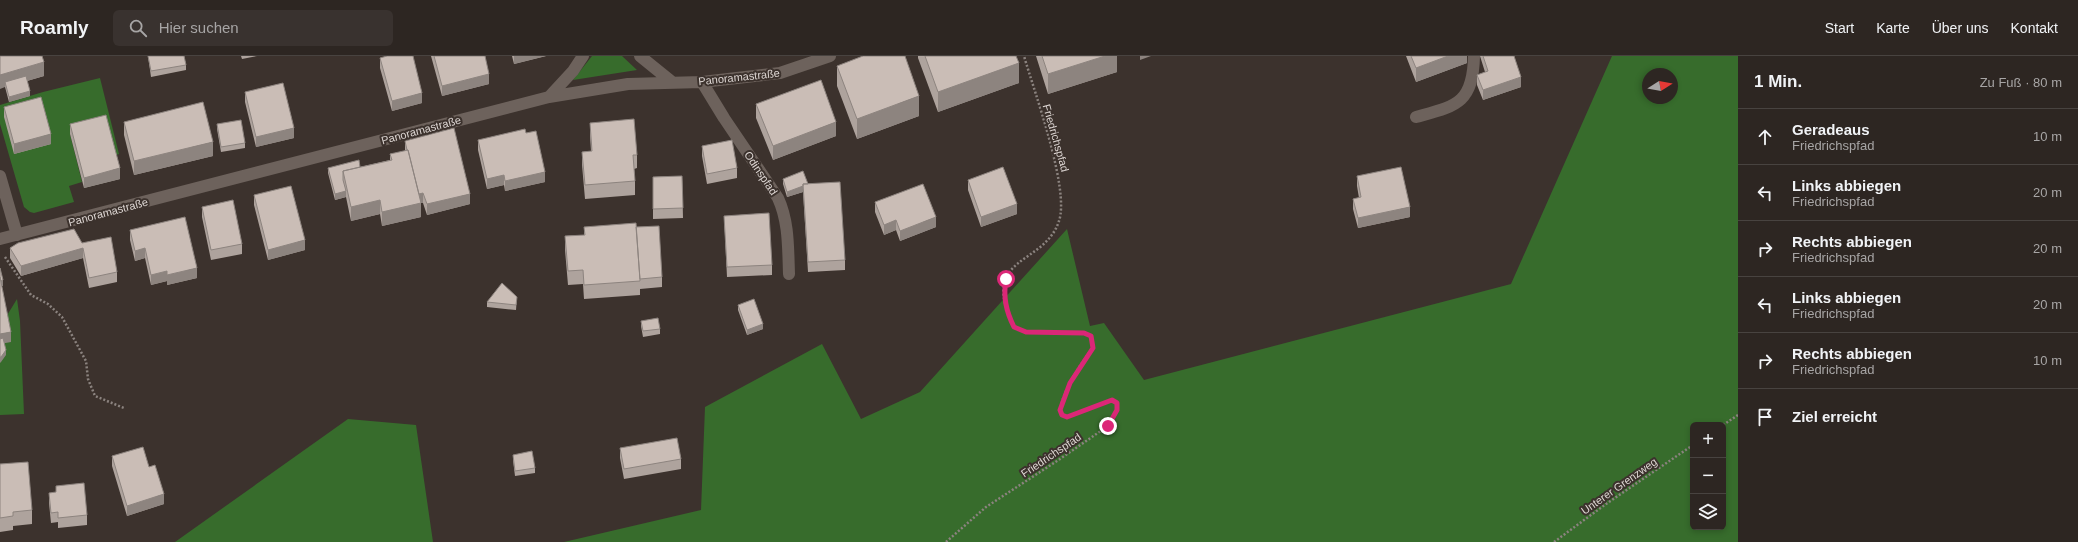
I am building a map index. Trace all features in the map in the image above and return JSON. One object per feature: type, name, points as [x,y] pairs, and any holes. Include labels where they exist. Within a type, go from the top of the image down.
[{"type":"street","points":[[549,97],[573,71],[583,56]]},
{"type":"street","points":[[640,56],[672,82]]},
{"type":"street","name":"Panoramastraße","points":[[0,239],[549,97],[628,84],[702,82],[780,73],[830,56]]},
{"type":"street","points":[[1416,117],[1447,109],[1457,104],[1464,97],[1471,84],[1474,56]]},
{"type":"street","name":"Odinspfad","points":[[702,82],[724,118],[778,198],[784,212],[786,223],[789,274]]},
{"type":"street","points":[[0,176],[17,235]]},
{"type":"path","name":"Friedrichspfad","points":[[946,542],[986,507],[1108,426],[1117,410],[1117,403],[1112,400],[1067,417],[1062,415],[1060,410],[1061,403],[1070,383],[1093,348],[1091,336],[1084,333],[1026,332],[1014,327],[1007,313],[1004,295],[1006,279],[1011,269],[1036,249],[1053,232],[1059,221],[1062,197],[1058,175],[1024,56]]},
{"type":"path","points":[[4,256],[31,295],[48,304],[62,317],[86,361],[88,379],[95,396],[124,408]]},
{"type":"path","points":[[1726,423],[1738,415]]},
{"type":"path","name":"Unterer Grenzweg","points":[[1554,542],[1606,504],[1690,447]]},
{"type":"green space","points":[[592,56],[622,56],[637,70],[573,80]]},
{"type":"green space","points":[[1612,56],[1738,56],[1738,542],[564,542],[701,510],[705,407],[822,344],[861,419],[920,392],[1067,229],[1090,326],[1104,323],[1144,380],[1511,284]]},
{"type":"green space","points":[[100,78],[119,154],[114,156],[70,134],[82,182],[69,186],[74,202],[34,213],[30,212],[24,207],[0,124],[0,105],[43,92]]},
{"type":"green space","points":[[17,299],[20,321],[24,414],[0,415],[0,363],[6,317]]},
{"type":"green space","points":[[348,419],[416,425],[433,542],[175,542]]},
{"type":"building","points":[[0,56],[42,56],[44,62],[0,75]]},
{"type":"building","points":[[148,56],[184,56],[186,65],[151,71]]},
{"type":"building","points":[[387,56],[413,56],[422,93],[392,101],[380,58]]},
{"type":"building","points":[[434,56],[485,56],[489,74],[442,86]]},
{"type":"building","points":[[863,56],[905,56],[919,96],[857,119],[837,66]]},
{"type":"building","points":[[925,56],[1016,56],[1019,63],[938,92]]},
{"type":"building","points":[[1042,56],[1105,56],[1048,74]]},
{"type":"building","points":[[1411,56],[1448,56],[1416,68]]},
{"type":"building","points":[[1483,56],[1514,56],[1521,77],[1483,90],[1477,75],[1488,71]]},
{"type":"building","points":[[26,76],[30,91],[9,97],[5,82]]},
{"type":"building","points":[[821,80],[836,122],[773,146],[756,104]]},
{"type":"building","points":[[283,83],[294,128],[256,137],[245,92]]},
{"type":"building","points":[[41,97],[51,134],[14,144],[4,107]]},
{"type":"building","points":[[203,102],[213,142],[134,161],[124,122]]},
{"type":"building","points":[[106,115],[120,168],[84,178],[70,124]]},
{"type":"building","points":[[634,119],[637,155],[633,155],[635,181],[585,185],[582,152],[592,151],[590,123]]},
{"type":"building","points":[[241,120],[245,143],[221,147],[217,124]]},
{"type":"building","points":[[454,128],[470,194],[427,204],[423,193],[419,194],[405,141]]},
{"type":"building","points":[[525,129],[526,133],[536,131],[545,172],[505,181],[504,175],[487,179],[478,140]]},
{"type":"building","points":[[732,140],[737,168],[707,174],[702,146]]},
{"type":"building","points":[[408,150],[421,203],[382,212],[380,200],[351,207],[343,171],[392,160],[390,154]]},
{"type":"building","points":[[359,160],[360,167],[343,171],[343,180],[346,191],[335,194],[328,168]]},
{"type":"building","points":[[1003,167],[1017,204],[981,217],[968,180]]},
{"type":"building","points":[[1401,167],[1410,207],[1358,218],[1353,199],[1361,197],[1357,176]]},
{"type":"building","points":[[803,171],[808,184],[803,184],[803,186],[787,192],[783,179]]},
{"type":"building","points":[[682,176],[683,208],[653,209],[653,177]]},
{"type":"building","points":[[840,182],[845,260],[808,262],[803,184]]},
{"type":"building","points":[[923,184],[936,217],[900,231],[896,220],[884,225],[875,202]]},
{"type":"building","points":[[291,186],[305,240],[268,250],[254,195]]},
{"type":"building","points":[[233,200],[242,244],[211,250],[202,207]]},
{"type":"building","points":[[769,213],[772,265],[727,267],[724,216]]},
{"type":"building","points":[[185,217],[197,268],[167,275],[167,271],[151,275],[145,248],[135,251],[130,230]]},
{"type":"building","points":[[636,223],[640,281],[584,285],[583,270],[568,271],[565,236],[585,235],[584,227]]},
{"type":"building","points":[[659,226],[662,277],[640,279],[636,227]]},
{"type":"building","points":[[74,229],[82,243],[111,237],[117,272],[89,278],[83,248],[21,266],[10,248],[18,243]]},
{"type":"building","points":[[0,268],[3,280],[1,281],[0,277]]},
{"type":"building","points":[[0,277],[11,332],[0,334]]},
{"type":"building","points":[[502,283],[517,297],[516,305],[487,302]]},
{"type":"building","points":[[754,299],[763,324],[747,330],[738,305]]},
{"type":"building","points":[[658,318],[660,329],[643,331],[641,321]]},
{"type":"building","points":[[3,338],[6,350],[0,357],[0,339]]},
{"type":"building","points":[[677,438],[681,459],[624,469],[620,448]]},
{"type":"building","points":[[143,447],[149,467],[155,465],[164,494],[127,506],[112,456]]},
{"type":"building","points":[[532,451],[535,468],[515,471],[513,455]]},
{"type":"building","points":[[28,462],[32,510],[13,512],[13,516],[0,518],[0,464]]},
{"type":"building","points":[[84,483],[87,515],[58,518],[58,512],[51,513],[49,493],[56,492],[56,486]]},
{"type":"route","points":[[1006,279],[1004,295],[1007,313],[1014,327],[1026,332],[1084,333],[1091,336],[1093,348],[1086,356],[1070,383],[1061,403],[1060,410],[1062,415],[1067,417],[1112,400],[1117,403],[1117,410],[1108,426]]}]
